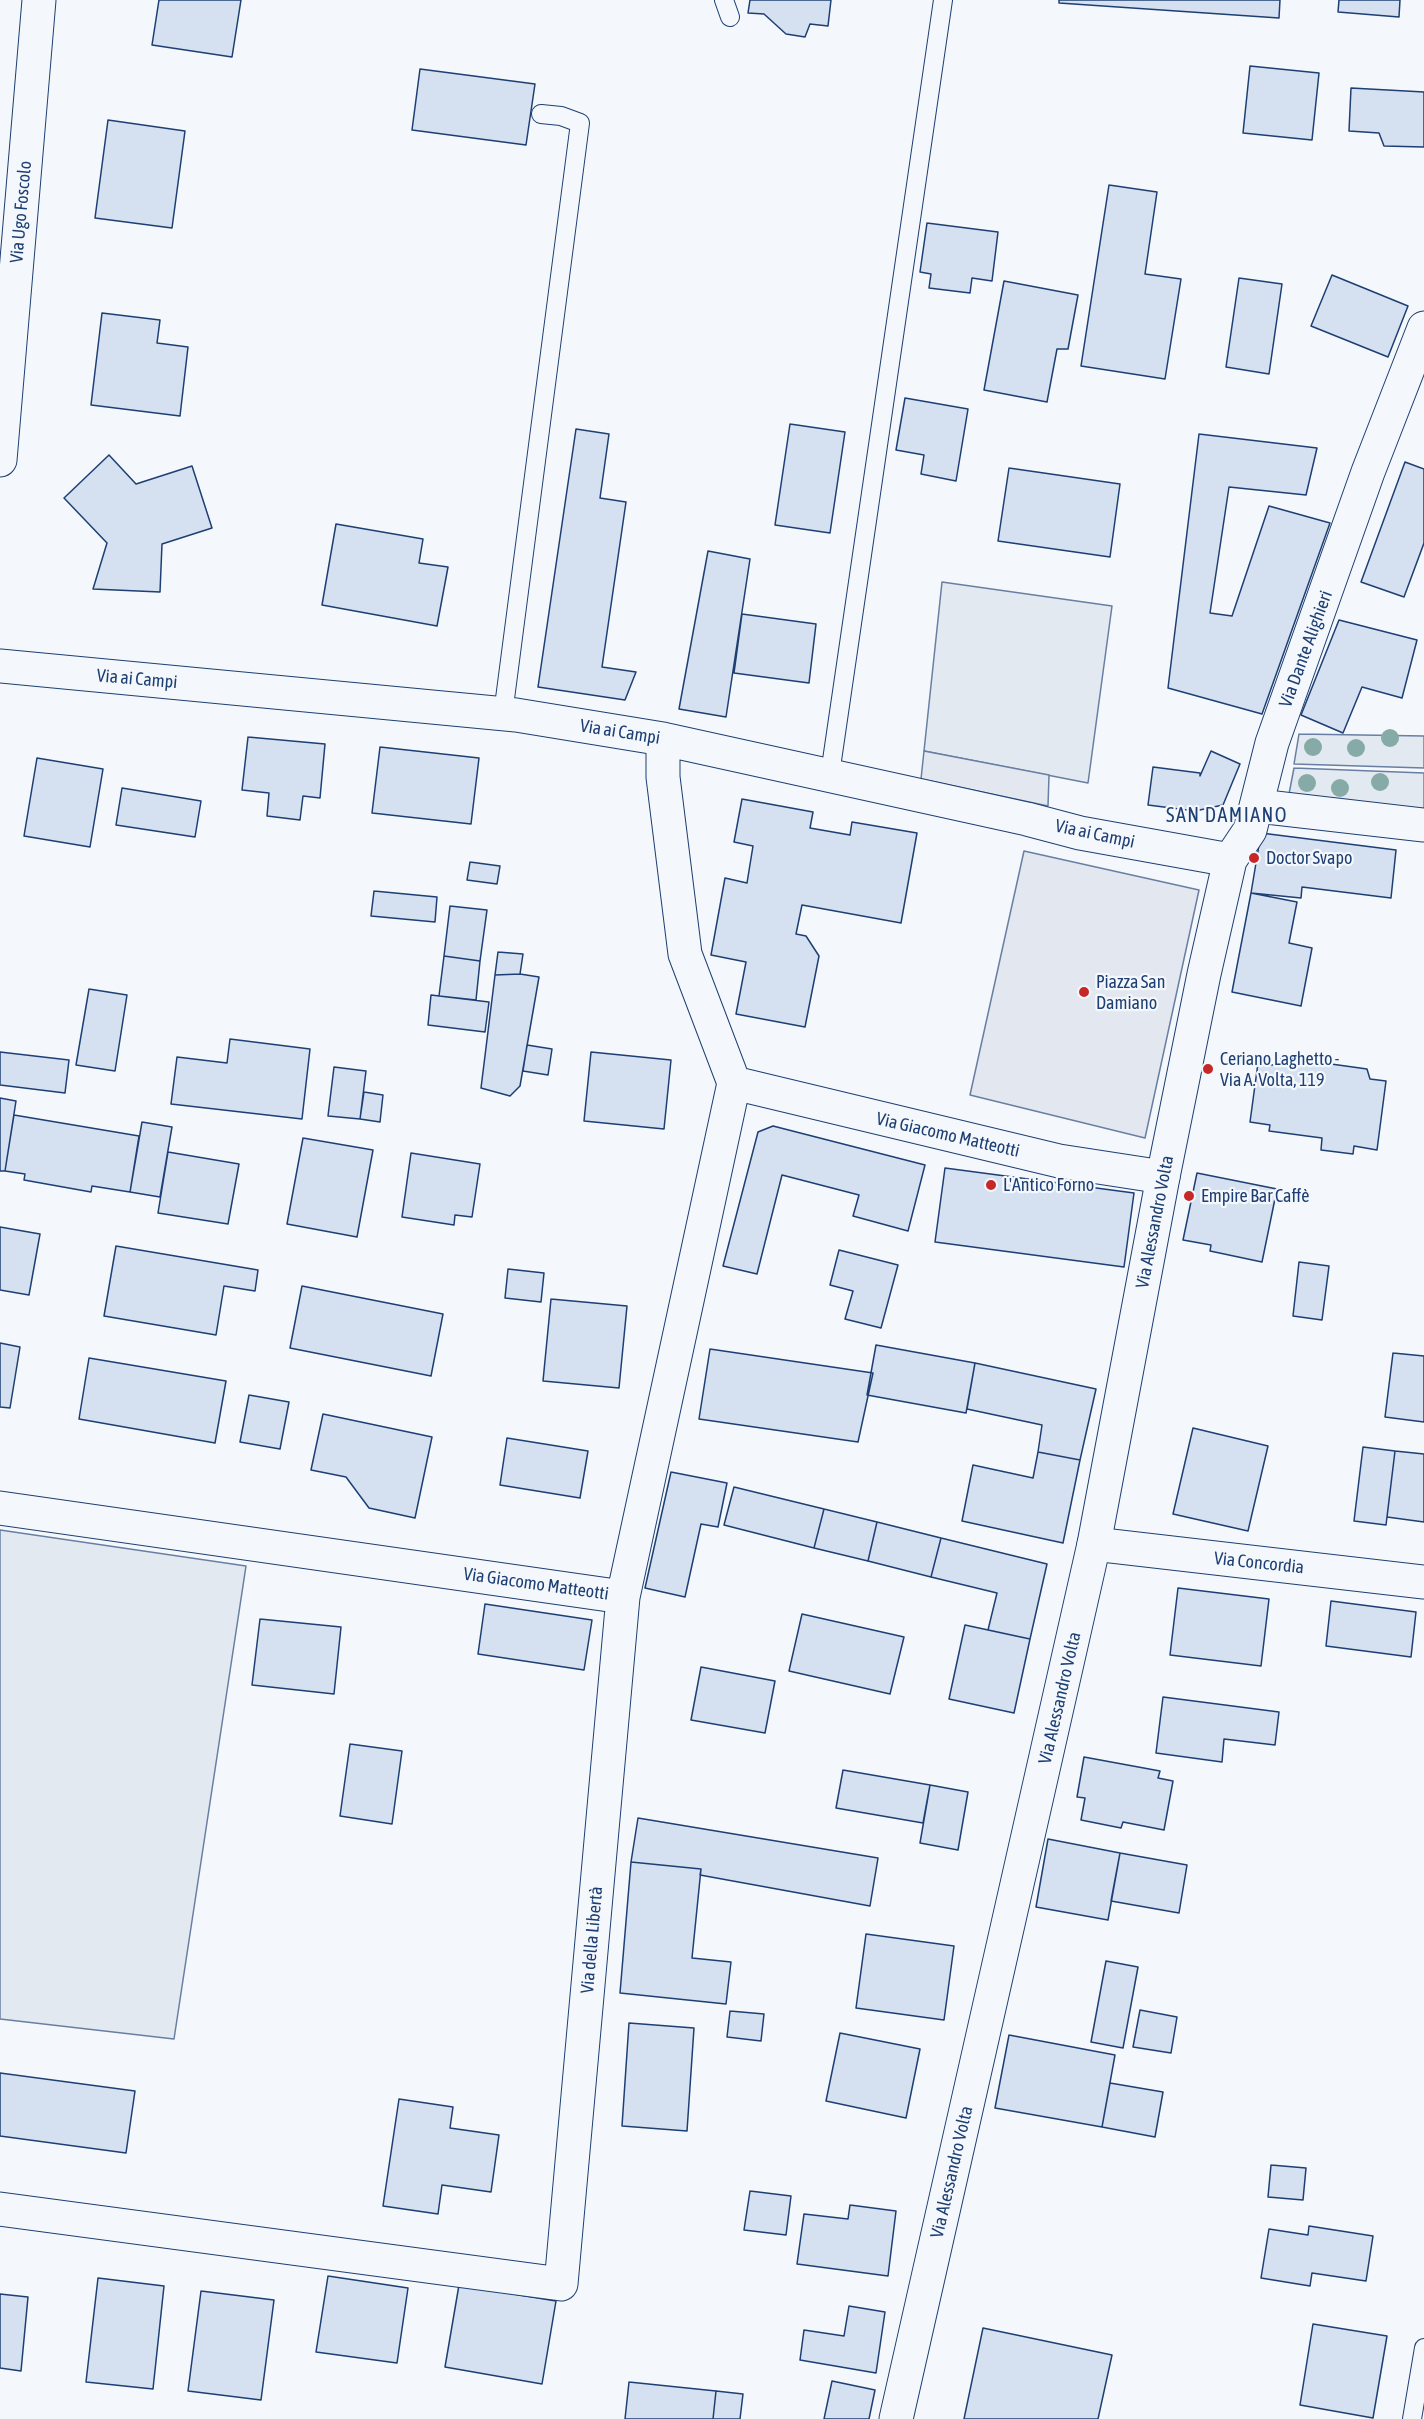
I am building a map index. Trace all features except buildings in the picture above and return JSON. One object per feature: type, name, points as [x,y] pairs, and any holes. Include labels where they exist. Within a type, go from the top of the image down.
[{"type":"street","name":"Via Ugo Foscolo","points":[[0,460],[39,0]]},
{"type":"street","name":"Via Dante Alighieri","points":[[1204,974],[1230,860],[1250,830],[1258,806],[1272,743],[1368,472],[1424,328]]},
{"type":"street","name":"Via ai Campi","points":[[0,666],[503,714],[663,739],[830,774],[1027,819],[1080,834],[1230,860]]},
{"type":"street","points":[[663,739],[663,777],[685,954],[734,1083]]},
{"type":"street","points":[[1258,806],[1424,825]]},
{"type":"street","name":"Via Alessandro Volta","points":[[896,2419],[1095,1544],[1163,1177],[1204,974]]},
{"type":"street","name":"Via Giacomo Matteotti","points":[[0,1508],[624,1597],[734,1083],[1059,1161],[1163,1177]]},
{"type":"street","name":"Via Concordia","points":[[1095,1544],[1424,1582]]},
{"type":"street","name":"Via della Libertà","points":[[0,2209],[561,2284],[624,1597]]},
{"type":"lane","points":[[830,774],[943,0]]},
{"type":"lane","points":[[503,714],[580,123],[561,116],[541,114]]},
{"type":"lane","points":[[1412,2419],[1424,2348]]},
{"type":"shaded area","points":[[942,582],[1112,606],[1088,783],[924,751]]},
{"type":"shaded area","points":[[1299,734],[1424,736],[1424,768],[1294,764]]},
{"type":"shaded area","points":[[924,751],[1049,775],[1048,806],[921,779]]},
{"type":"shaded area","points":[[1294,768],[1424,773],[1424,810],[1289,794]]},
{"type":"shaded area","name":"Piazza San Damiano","points":[[1024,851],[1199,890],[1145,1138],[970,1095]]},
{"type":"shaded area","points":[[0,1530],[246,1566],[174,2039],[0,2019]]},
{"type":"place","name":"Doctor Svapo","points":[[1254,858]]},
{"type":"place","name":"Piazza San Damiano","points":[[1084,992]]},
{"type":"place","name":"Ceriano Laghetto - Via A. Volta, 119","points":[[1208,1069]]},
{"type":"place","name":"L'Antico Forno","points":[[991,1185]]},
{"type":"place","name":"Empire Bar Caffè","points":[[1189,1196]]},
{"type":"district","name":"SAN DAMIANO","points":[[1227,816]]}]
